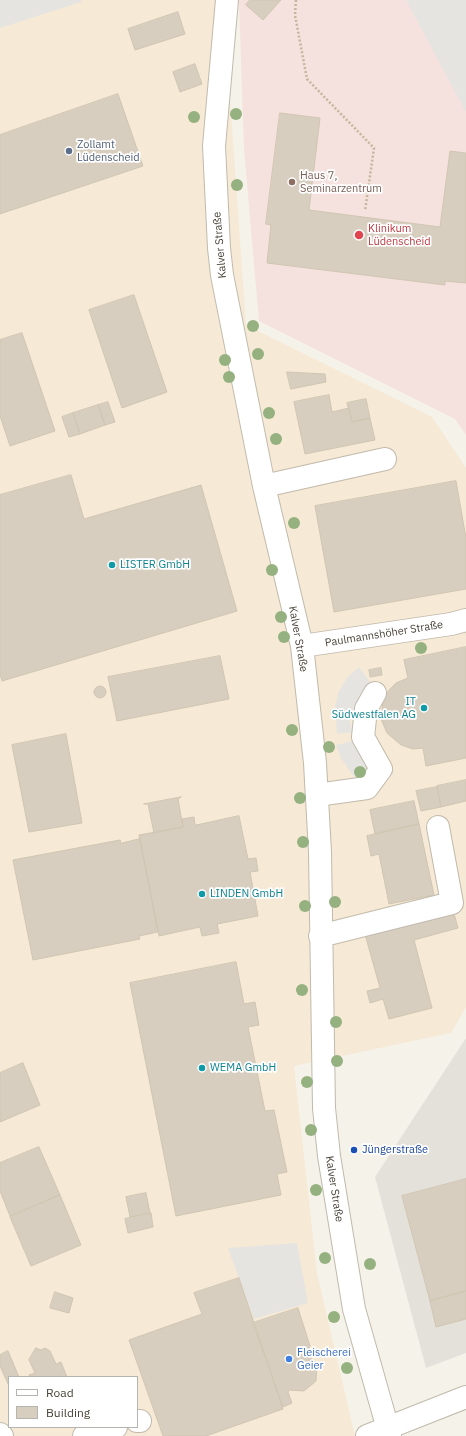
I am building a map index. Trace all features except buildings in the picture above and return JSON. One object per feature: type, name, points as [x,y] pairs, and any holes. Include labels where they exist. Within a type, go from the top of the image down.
[{"type":"street","name":"Kalver Straße","points":[[227,0],[214,146],[219,248],[222,275],[264,486],[302,646],[315,763],[321,867],[320,936],[324,1108],[329,1156],[354,1309],[381,1434]]},
{"type":"street","points":[[264,486],[385,459]]},
{"type":"street","name":"Paulmannshöher Straße","points":[[302,646],[451,624],[466,620]]},
{"type":"street","points":[[317,795],[367,788],[381,769],[363,737],[366,709],[375,693]]},
{"type":"street","points":[[320,936],[452,903],[438,827]]},
{"type":"street","points":[[381,1434],[466,1397]]},
{"type":"street","points":[[84,1436],[112,1428]]},
{"type":"path","points":[[296,0],[296,15],[307,79],[374,148],[365,211]]},
{"type":"shaded area","points":[[0,0],[223,0],[246,325],[432,417],[466,468],[466,1007],[451,1033],[294,1066],[317,1273],[355,1436],[0,1436]]},
{"type":"shaded area","points":[[0,0],[81,0],[81,2],[0,28]]},
{"type":"shaded area","name":"Klinikum Lüdenscheid","points":[[239,0],[466,0],[466,435],[455,419],[259,321],[244,149]]},
{"type":"shaded area","points":[[406,0],[466,0],[466,112]]},
{"type":"shaded area","points":[[359,667],[370,682],[359,696],[353,711],[350,722],[352,732],[337,734],[335,708],[338,693],[347,678]]},
{"type":"shaded area","points":[[353,741],[371,768],[359,781],[341,758],[336,745]]},
{"type":"shaded area","points":[[466,1038],[466,1353],[426,1368],[375,1177]]},
{"type":"shaded area","points":[[297,1243],[308,1303],[254,1319],[228,1248]]},
{"type":"place","name":"Zollamt Lüdenscheid","points":[[69,151]]},
{"type":"place","name":"Haus 7, Seminarzentrum","points":[[292,182]]},
{"type":"place","name":"Klinikum Lüdenscheid","points":[[359,235]]},
{"type":"place","name":"LISTER GmbH","points":[[112,565]]},
{"type":"place","name":"IT Südwestfalen AG","points":[[424,708]]},
{"type":"place","name":"LINDEN GmbH","points":[[202,894]]},
{"type":"place","name":"WEMA GmbH","points":[[202,1068]]},
{"type":"place","name":"Jüngerstraße","points":[[354,1150]]},
{"type":"place","name":"Fleischerei Geier","points":[[289,1359]]}]
